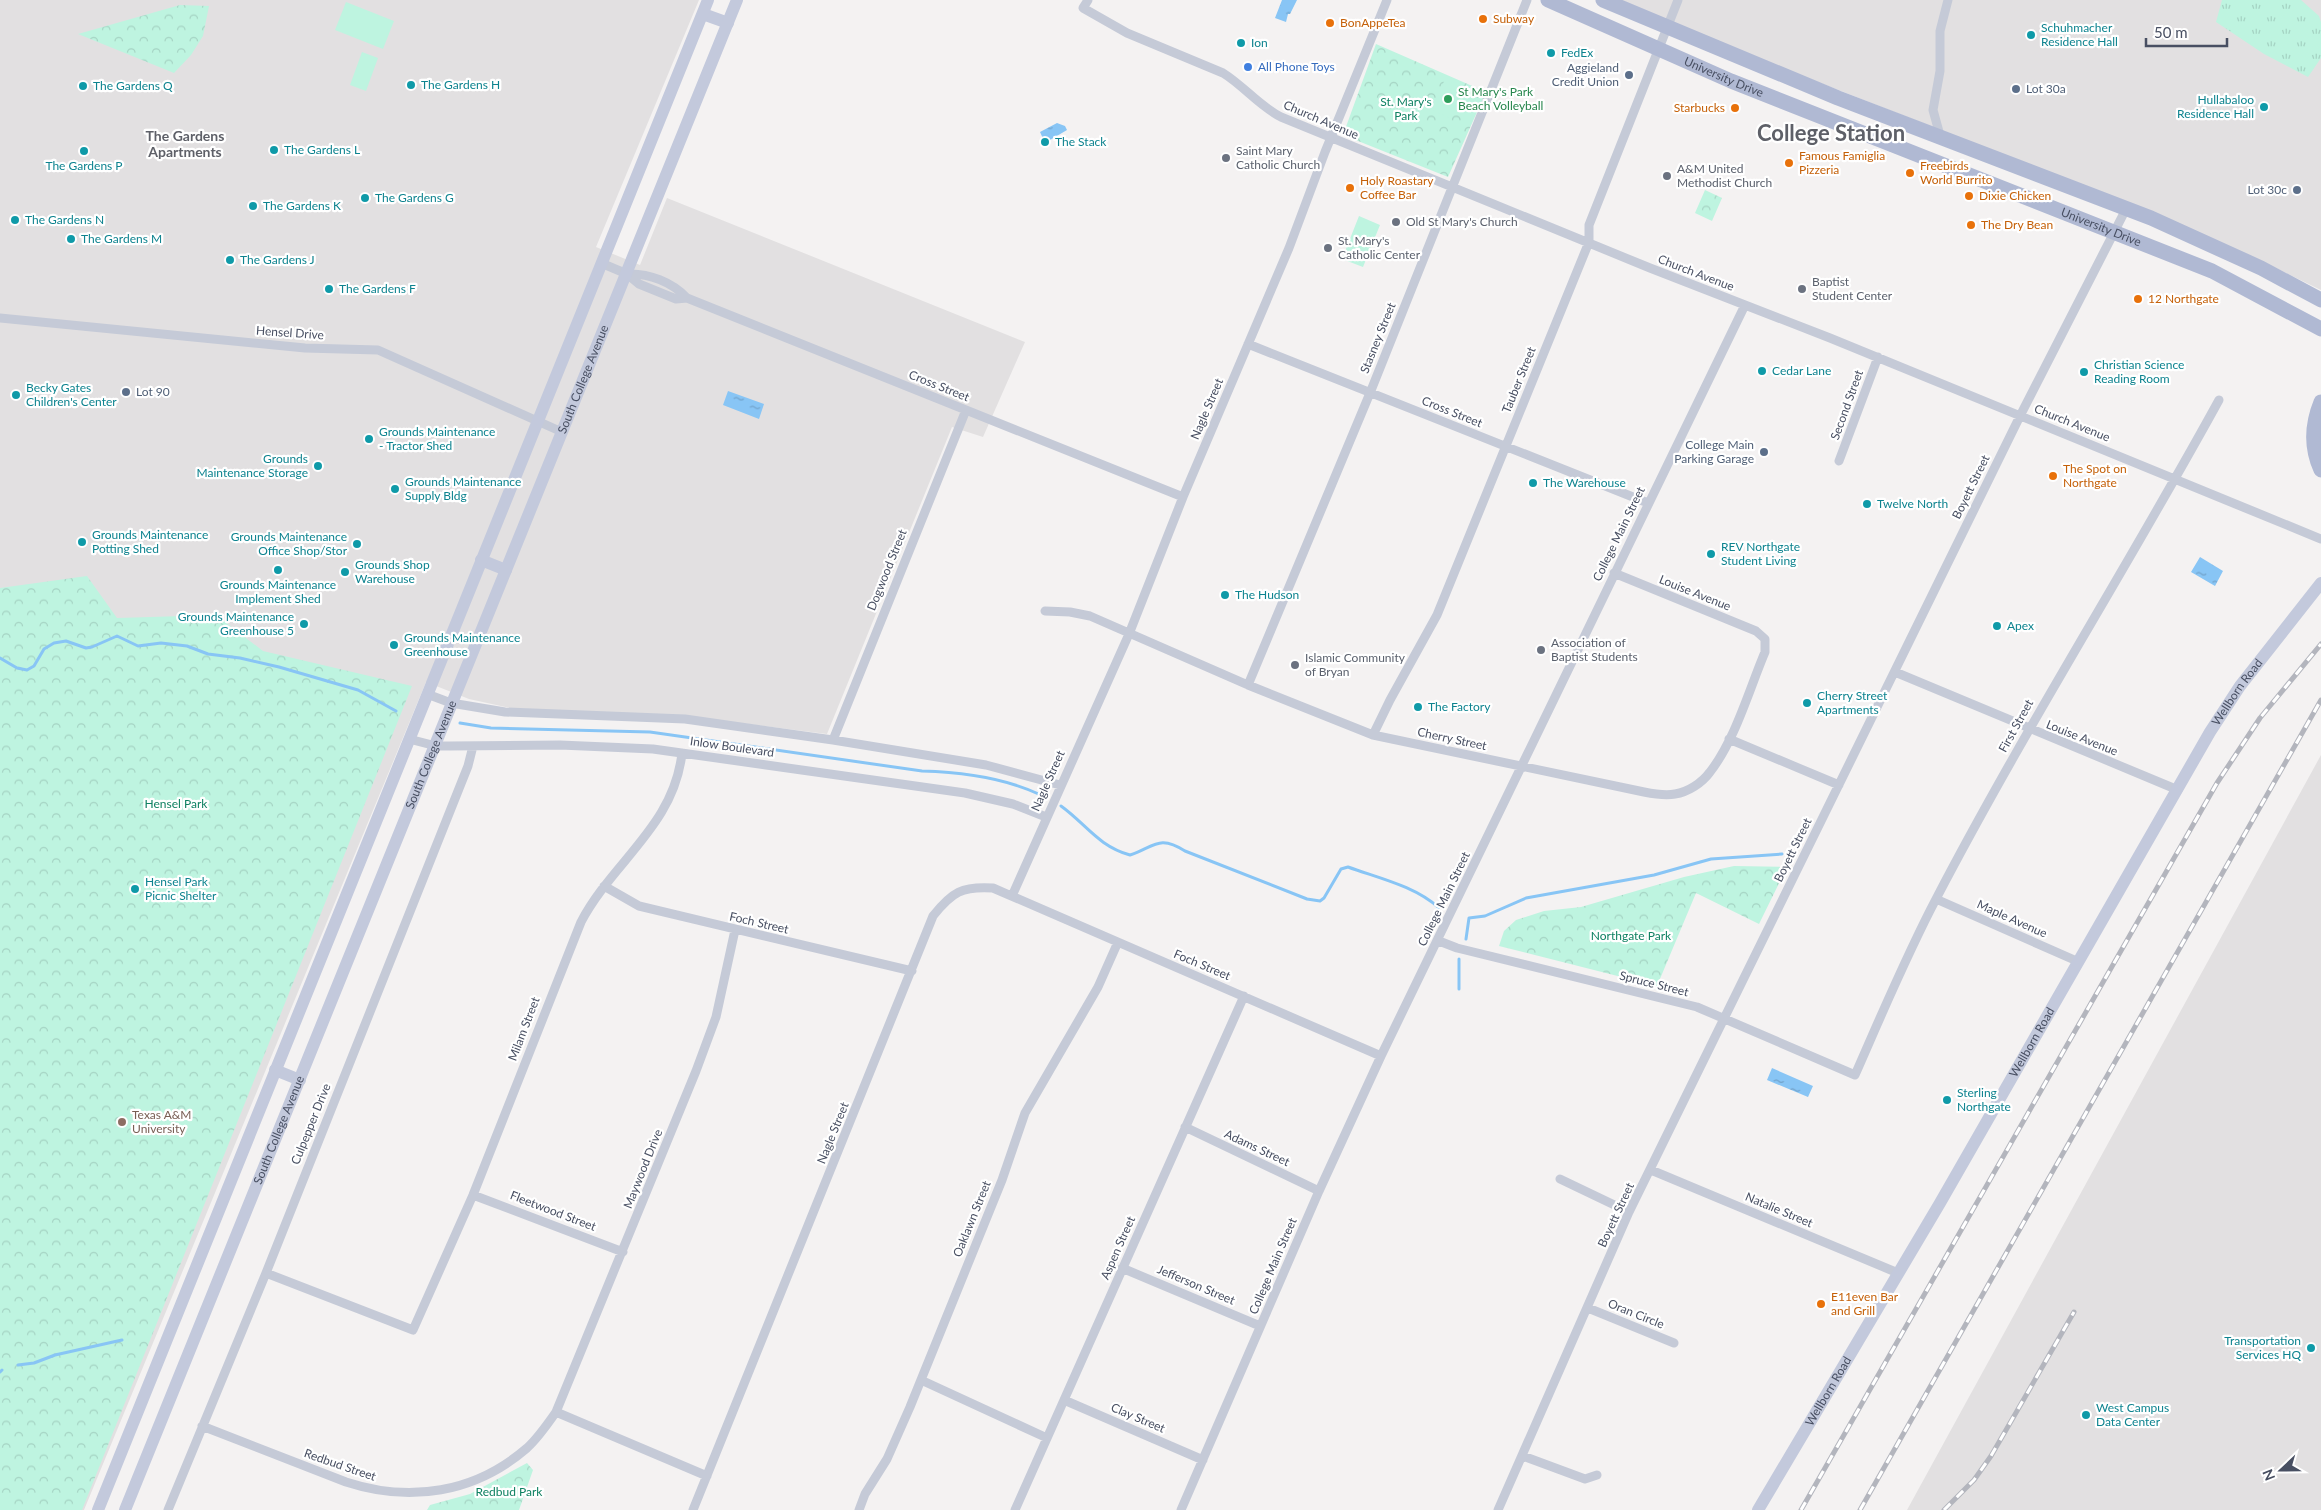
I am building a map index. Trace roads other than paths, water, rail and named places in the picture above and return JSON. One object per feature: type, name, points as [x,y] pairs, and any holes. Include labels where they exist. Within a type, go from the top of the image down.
[{"type":"main road","name":"South College Avenue","points":[[98,1510],[708,0]]},
{"type":"main road","name":"South College Avenue","points":[[125,1510],[737,0]]},
{"type":"main road","name":"University Drive","points":[[1548,0],[1732,81],[2212,272],[2320,330]]},
{"type":"main road","name":"University Drive","points":[[1603,0],[1941,139],[2151,218],[2261,268],[2321,300]]},
{"type":"main road","points":[[703,14],[728,23]]},
{"type":"main road","points":[[2321,402],[2314,430],[2314,448],[2321,470]]},
{"type":"main road","points":[[481,560],[506,570]]},
{"type":"main road","name":"Wellborn Road","points":[[1758,1510],[1940,1203],[2210,732],[2240,686],[2321,583]]},
{"type":"main road","points":[[275,1070],[300,1080]]},
{"type":"street","name":"Church Avenue","points":[[1088,0],[1084,8],[1115,27],[1223,73],[1237,82],[1270,112],[1745,306],[1878,357],[2321,539]]},
{"type":"street","name":"Nagle Street","points":[[693,1510],[933,916],[944,902],[956,893],[973,887],[993,888],[1012,896],[1128,634],[1183,497],[1289,248],[1331,138],[1388,0]]},
{"type":"street","name":"Stasney Street","points":[[1248,685],[1370,393],[1450,187],[1527,0]]},
{"type":"street","name":"Tauber Street","points":[[1373,735],[1437,615],[1589,242],[1589,225],[1678,0]]},
{"type":"street","points":[[1941,139],[1933,110],[1940,71],[1940,31],[1948,0]]},
{"type":"street","name":"Boyett Street","points":[[1498,1510],[1629,1212],[2020,416],[2126,209]]},
{"type":"street","name":"Cross Street","points":[[601,263],[627,274],[640,274],[677,287],[687,298],[1183,497]]},
{"type":"street","name":"College Main Street","points":[[1181,1510],[1319,1191],[1381,1056],[1745,306]]},
{"type":"street","name":"Hensel Drive","points":[[0,318],[305,348],[378,350],[562,432]]},
{"type":"street","name":"Cross Street","points":[[1248,344],[1648,504]]},
{"type":"street","name":"Second Street","points":[[1839,461],[1878,357]]},
{"type":"street","name":"First Street","points":[[1856,1075],[1914,942],[1936,899],[2028,729],[2175,479],[2219,400]]},
{"type":"street","name":"Dogwood Street","points":[[833,740],[966,410]]},
{"type":"street","name":"Louise Avenue","points":[[1614,573],[1756,632],[1765,639],[1764,652],[1729,739]]},
{"type":"street","name":"Cherry Street","points":[[1045,611],[1070,612],[1090,616],[1248,685],[1373,735],[1644,792],[1674,795],[1701,782],[1711,772],[1729,739]]},
{"type":"street","name":"Louise Avenue","points":[[1895,672],[2178,790]]},
{"type":"street","name":"Inlow Boulevard","points":[[427,694],[451,703],[521,714],[684,719],[833,740],[977,763],[1060,785]]},
{"type":"street","name":"Inlow Boulevard","points":[[409,739],[436,746],[605,746],[682,753],[965,793],[1012,804],[1046,818]]},
{"type":"street","points":[[1729,739],[1838,785]]},
{"type":"street","name":"Culpepper Drive","points":[[168,1510],[266,1273],[468,766],[473,746]]},
{"type":"street","name":"Milam Street","points":[[266,1273],[413,1330],[474,1195],[581,922],[590,904],[662,814],[676,783],[682,753]]},
{"type":"street","name":"Foch Street","points":[[604,886],[639,906],[912,971]]},
{"type":"street","name":"Foch Street","points":[[1012,896],[1381,1056]]},
{"type":"street","name":"Maple Avenue","points":[[1936,899],[2079,962]]},
{"type":"street","name":"Maywood Drive","points":[[556,1412],[623,1252],[716,1017],[735,930]]},
{"type":"street","name":"Spruce Street","points":[[1438,941],[1457,948],[1697,1007],[1856,1075]]},
{"type":"street","name":"Oaklawn Street","points":[[859,1510],[900,1431],[1002,1180],[1025,1113],[1098,987],[1118,942]]},
{"type":"street","name":"Aspen Street","points":[[1015,1510],[1244,996]]},
{"type":"street","name":"Adams Street","points":[[1185,1127],[1319,1191]]},
{"type":"street","name":"Natalie Street","points":[[1651,1170],[1898,1272]]},
{"type":"street","points":[[1560,1179],[1629,1212]]},
{"type":"street","name":"Fleetwood Street","points":[[474,1195],[623,1252]]},
{"type":"street","name":"Jefferson Street","points":[[1122,1268],[1260,1326]]},
{"type":"street","name":"Oran Circle","points":[[1588,1308],[1674,1343]]},
{"type":"street","points":[[921,1380],[1047,1438]]},
{"type":"street","name":"Clay Street","points":[[1064,1400],[1203,1460]]},
{"type":"street","points":[[556,1412],[707,1476]]},
{"type":"street","name":"Redbud Street","points":[[202,1426],[368,1489],[416,1494],[453,1487],[486,1474],[526,1448],[556,1412]]},
{"type":"street","points":[[1523,1456],[1585,1478],[1597,1475]]},
{"type":"water","points":[[1282,0],[1297,0],[1290,14],[1288,14],[1286,22],[1275,18]]},
{"type":"water","points":[[1057,123],[1065,126],[1067,130],[1045,143],[1040,132]]},
{"type":"water","points":[[728,391],[764,404],[759,419],[723,405]]},
{"type":"water","points":[[2200,557],[2223,571],[2215,586],[2191,572]]},
{"type":"water","points":[[1772,1068],[1813,1086],[1808,1097],[1767,1080]]},
{"type":"waterway","points":[[0,658],[17,668],[27,670],[34,666],[44,649],[54,643],[66,641],[86,648],[117,636],[138,646],[161,643],[187,646],[208,654],[240,658],[279,667],[358,690],[396,711]]},
{"type":"waterway","points":[[460,723],[491,728],[650,732],[922,771],[983,777],[1013,784],[1041,795]]},
{"type":"waterway","points":[[1061,806],[1109,846],[1130,855],[1157,844],[1169,843],[1307,899],[1320,901],[1324,898],[1341,869],[1348,867],[1408,888],[1439,908]]},
{"type":"waterway","points":[[1466,939],[1469,918],[1485,916],[1526,898],[1654,875],[1711,859],[1782,854]]},
{"type":"waterway","points":[[1459,959],[1459,989]]},
{"type":"waterway","points":[[18,1365],[34,1363],[55,1355],[122,1340]]},
{"type":"railway","points":[[1801,1510],[2217,783],[2260,718],[2321,644]]},
{"type":"railway","points":[[1860,1510],[2321,700]]},
{"type":"railway","points":[[1944,1510],[1974,1480],[1991,1456],[2074,1312]]},
{"type":"place","name":"Subway","points":[[1483,19]]},
{"type":"place","name":"BonAppeTea","points":[[1330,23]]},
{"type":"place","name":"Schuhmacher Residence Hall","points":[[2031,35]]},
{"type":"place","name":"Ion","points":[[1241,43]]},
{"type":"place","name":"FedEx","points":[[1551,53]]},
{"type":"place","name":"All Phone Toys","points":[[1248,67]]},
{"type":"place","name":"Aggieland Credit Union","points":[[1629,75]]},
{"type":"place","name":"The Gardens H","points":[[411,85]]},
{"type":"place","name":"The Gardens Q","points":[[83,86]]},
{"type":"place","name":"Lot 30a","points":[[2016,89]]},
{"type":"place","name":"St Mary's Park Beach Volleyball","points":[[1448,99]]},
{"type":"place","name":"Hullabaloo Residence Hall","points":[[2264,107]]},
{"type":"place","name":"Starbucks","points":[[1735,108]]},
{"type":"place","name":"The Stack","points":[[1045,142]]},
{"type":"place","name":"The Gardens L","points":[[274,150]]},
{"type":"place","name":"The Gardens P","points":[[84,151]]},
{"type":"place","name":"Saint Mary Catholic Church","points":[[1226,158]]},
{"type":"place","name":"Famous Famiglia Pizzeria","points":[[1789,163]]},
{"type":"place","name":"Freebirds World Burrito","points":[[1910,173]]},
{"type":"place","name":"A&M United Methodist Church","points":[[1667,176]]},
{"type":"place","name":"Holy Roastary Coffee Bar","points":[[1350,188]]},
{"type":"place","name":"Lot 30c","points":[[2297,190]]},
{"type":"place","name":"Dixie Chicken","points":[[1969,196]]},
{"type":"place","name":"The Gardens G","points":[[365,198]]},
{"type":"place","name":"The Gardens K","points":[[253,206]]},
{"type":"place","name":"The Gardens N","points":[[15,220]]},
{"type":"place","name":"Old St Mary's Church","points":[[1396,222]]},
{"type":"place","name":"The Dry Bean","points":[[1971,225]]},
{"type":"place","name":"The Gardens M","points":[[71,239]]},
{"type":"place","name":"St. Mary's Catholic Center","points":[[1328,248]]},
{"type":"place","name":"The Gardens J","points":[[230,260]]},
{"type":"place","name":"The Gardens F","points":[[329,289]]},
{"type":"place","name":"Baptist Student Center","points":[[1802,289]]},
{"type":"place","name":"12 Northgate","points":[[2138,299]]},
{"type":"place","name":"Cedar Lane","points":[[1762,371]]},
{"type":"place","name":"Christian Science Reading Room","points":[[2084,372]]},
{"type":"place","name":"Lot 90","points":[[126,392]]},
{"type":"place","name":"Becky Gates Children's Center","points":[[16,395]]},
{"type":"place","name":"Grounds Maintenance - Tractor Shed","points":[[369,439]]},
{"type":"place","name":"College Main Parking Garage","points":[[1764,452]]},
{"type":"place","name":"Grounds Maintenance Storage","points":[[318,466]]},
{"type":"place","name":"The Spot on Northgate","points":[[2053,476]]},
{"type":"place","name":"The Warehouse","points":[[1533,483]]},
{"type":"place","name":"Grounds Maintenance Supply Bldg","points":[[395,489]]},
{"type":"place","name":"Twelve North","points":[[1867,504]]},
{"type":"place","name":"Grounds Maintenance Potting Shed","points":[[82,542]]},
{"type":"place","name":"Grounds Maintenance Office Shop/Stor","points":[[357,544]]},
{"type":"place","name":"REV Northgate Student Living","points":[[1711,554]]},
{"type":"place","name":"Grounds Maintenance Implement Shed","points":[[278,570]]},
{"type":"place","name":"Grounds Shop Warehouse","points":[[345,572]]},
{"type":"place","name":"The Hudson","points":[[1225,595]]},
{"type":"place","name":"Grounds Maintenance Greenhouse 5","points":[[304,624]]},
{"type":"place","name":"Apex","points":[[1997,626]]},
{"type":"place","name":"Grounds Maintenance Greenhouse","points":[[394,645]]},
{"type":"place","name":"Association of Baptist Students","points":[[1541,650]]},
{"type":"place","name":"Islamic Community of Bryan","points":[[1295,665]]},
{"type":"place","name":"Cherry Street Apartments","points":[[1807,703]]},
{"type":"place","name":"The Factory","points":[[1418,707]]},
{"type":"place","name":"Hensel Park Picnic Shelter","points":[[135,889]]},
{"type":"place","name":"Sterling Northgate","points":[[1947,1100]]},
{"type":"place","name":"Texas A&M University","points":[[122,1122]]},
{"type":"place","name":"E11even Bar and Grill","points":[[1821,1304]]},
{"type":"place","name":"Transportation Services HQ","points":[[2311,1348]]},
{"type":"place","name":"West Campus Data Center","points":[[2086,1415]]},
{"type":"district","name":"College Station","points":[[1831,133]]},
{"type":"district","name":"The Gardens Apartments","points":[[185,144]]},
{"type":"park label","name":"St. Mary's Park","points":[[1406,109]]},
{"type":"park label","name":"Hensel Park","points":[[176,804]]},
{"type":"park label","name":"Northgate Park","points":[[1631,936]]},
{"type":"park label","name":"Redbud Park","points":[[509,1492]]}]
